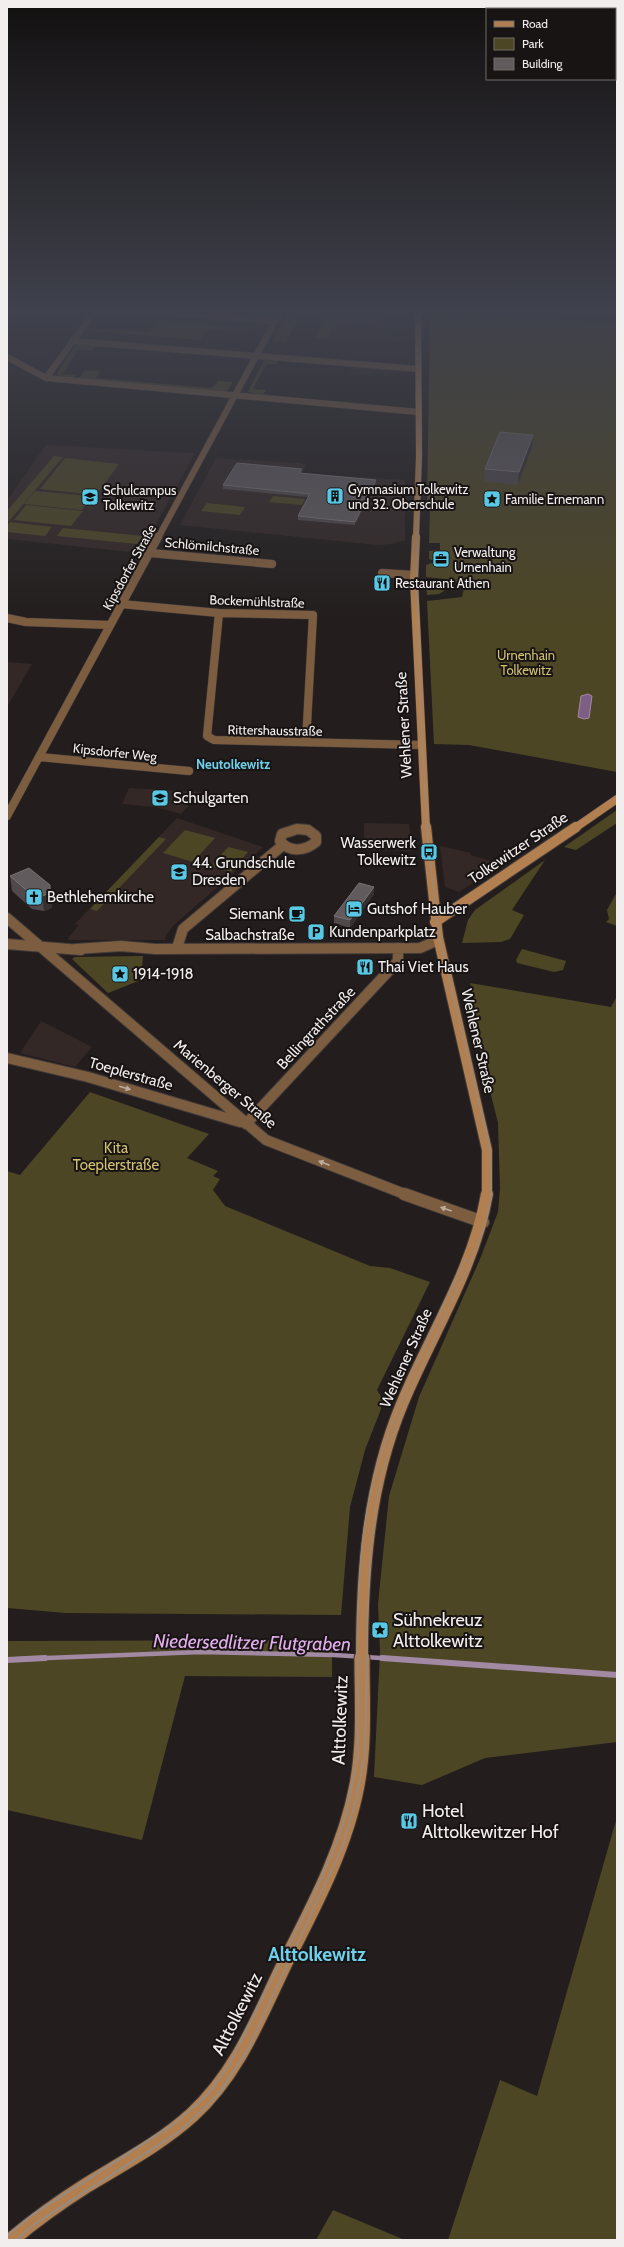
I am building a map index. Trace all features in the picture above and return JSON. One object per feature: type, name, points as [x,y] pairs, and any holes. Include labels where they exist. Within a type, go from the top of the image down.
[{"type":"main road","name":"Wehlener Straße","points":[[362,1664],[362,1630],[367,1536],[382,1462],[397,1415],[470,1257],[483,1222],[489,1178],[487,1150],[435,922],[426,840],[414,575],[418,413]]},
{"type":"main road","name":"Tolkewitzer Straße","points":[[435,922],[617,799]]},
{"type":"main road","name":"Alttolkewitz","points":[[11,2240],[42,2214],[177,2127],[215,2092],[232,2069],[252,2032],[339,1848],[353,1800],[362,1755],[362,1664]]},
{"type":"street","name":"Kipsdorfer Straße","points":[[7,816],[225,413]]},
{"type":"street","name":"Schlömilchstraße","points":[[150,553],[272,564]]},
{"type":"street","points":[[382,573],[414,575]]},
{"type":"street","name":"Bockemühlstraße","points":[[121,604],[219,613],[313,615],[306,742]]},
{"type":"street","name":"Rittershausstraße","points":[[219,613],[207,736],[220,742],[306,742],[421,745]]},
{"type":"street","points":[[8,620],[110,625]]},
{"type":"street","name":"Kipsdorfer Weg","points":[[39,757],[189,771]]},
{"type":"street","points":[[177,948],[183,928],[283,845]]},
{"type":"street","name":"Marienberger Straße","points":[[7,918],[266,1140],[385,1187],[483,1222]]},
{"type":"street","name":"Salbachstraße","points":[[7,944],[42,948],[124,952],[177,948],[420,948],[436,941],[438,938]]},
{"type":"street","name":"Bellingrathstraße","points":[[246,1124],[398,961],[398,948]]},
{"type":"street","name":"Toeplerstraße","points":[[7,1058],[88,1077],[218,1114],[246,1124]]},
{"type":"shaded area","name":"Schulcampus Tolkewitz","points":[[46,445],[195,453],[140,553],[7,539],[7,500]]},
{"type":"shaded area","name":"Schulcampus Tolkewitz","points":[[216,458],[300,463],[306,465],[302,473],[405,480],[405,540],[392,544],[377,545],[180,525]]},
{"type":"shaded area","points":[[7,662],[32,664],[7,707]]},
{"type":"shaded area","points":[[588,694],[592,696],[589,718],[584,719],[578,717],[581,696]]},
{"type":"shaded area","name":"Schulgarten","points":[[129,788],[201,792],[181,814],[155,807],[122,804]]},
{"type":"shaded area","name":"44. Grundschule Dresden","points":[[177,818],[263,847],[174,925],[166,935],[165,940],[69,940],[68,938],[79,925],[75,924]]},
{"type":"shaded area","points":[[364,823],[409,824],[412,851],[364,850]]},
{"type":"shaded area","points":[[440,846],[471,853],[470,855],[502,864],[459,892],[445,887]]},
{"type":"shaded area","points":[[41,1021],[92,1047],[75,1067],[20,1053]]},
{"type":"green space","name":"Urnenhain Tolkewitz","points":[[428,413],[617,413],[617,772],[469,745],[434,744],[427,601],[462,597],[465,584],[445,579],[426,577],[426,565],[435,562],[429,559],[429,551],[440,550],[440,543],[429,543],[430,510],[427,507]]},
{"type":"green space","points":[[54,456],[63,457],[9,521],[7,521],[7,511]]},
{"type":"green space","points":[[65,458],[119,464],[96,495],[40,489]]},
{"type":"green space","points":[[35,491],[92,496],[82,510],[24,504]]},
{"type":"green space","points":[[273,496],[305,499],[302,505],[269,502]]},
{"type":"green space","points":[[207,503],[245,507],[240,515],[201,511]]},
{"type":"green space","points":[[26,505],[83,511],[71,526],[14,520]]},
{"type":"green space","points":[[10,522],[52,527],[45,536],[7,532],[7,526]]},
{"type":"green space","points":[[63,528],[143,536],[137,544],[57,536]]},
{"type":"green space","points":[[426,583],[439,585],[444,591],[439,594],[427,595]]},
{"type":"green space","points":[[617,810],[617,823],[576,850],[564,847]]},
{"type":"green space","points":[[185,830],[215,838],[193,862],[163,853]]},
{"type":"green space","points":[[159,837],[166,839],[97,911],[90,909]]},
{"type":"green space","points":[[228,847],[248,852],[231,872],[211,866]]},
{"type":"green space","points":[[545,860],[512,910],[524,915],[510,939],[501,942],[462,943],[468,920],[475,910]]},
{"type":"green space","points":[[617,892],[617,926],[606,922],[609,919],[607,910]]},
{"type":"green space","points":[[522,949],[566,961],[563,970],[554,972],[517,963],[516,960]]},
{"type":"green space","points":[[143,956],[141,980],[108,993],[72,959],[75,957]]},
{"type":"green space","points":[[470,983],[611,1007],[617,996],[617,1742],[485,1758],[422,1785],[374,1777],[380,1652],[378,1604],[389,1496],[419,1397],[480,1259],[498,1212],[500,1189],[498,1123],[470,1011],[474,998]]},
{"type":"green space","name":"Kita Toeplerstraße","points":[[90,1092],[209,1134],[187,1158],[218,1171],[213,1176],[220,1179],[213,1190],[225,1206],[370,1266],[390,1268],[430,1282],[377,1390],[382,1398],[381,1409],[365,1450],[350,1507],[341,1615],[66,1613],[7,1608],[7,1171],[20,1175]]},
{"type":"green space","points":[[332,1640],[332,1677],[185,1676],[142,1840],[7,1810],[7,1641]]},
{"type":"green space","points":[[617,1817],[617,2240],[448,2240],[500,2080],[537,2096]]},
{"type":"green space","points":[[333,2210],[405,2240],[316,2240]]},
{"type":"building","points":[[500,432],[533,435],[519,472],[485,469]]},
{"type":"building","name":"Gymnasium Tolkewitz und 32. Oberschule","points":[[237,463],[302,469],[299,473],[376,480],[355,522],[298,516],[310,494],[223,485]]},
{"type":"building","points":[[29,868],[50,885],[50,893],[42,896],[31,894],[10,876]]},
{"type":"building","points":[[359,883],[374,887],[350,920],[334,916]]},
{"type":"waterway","name":"Niedersedlitzer Flutgraben","points":[[40,1658],[201,1652],[334,1655],[394,1659]]},
{"type":"waterway","name":"Niedersedlitzer Flutgraben","points":[[7,1660],[40,1658]]},
{"type":"waterway","name":"Niedersedlitzer Flutgraben","points":[[21,1659],[40,1658]]},
{"type":"waterway","name":"Niedersedlitzer Flutgraben","points":[[40,1658],[45,1658]]},
{"type":"waterway","name":"Niedersedlitzer Flutgraben","points":[[382,1658],[394,1659]]},
{"type":"waterway","name":"Niedersedlitzer Flutgraben","points":[[394,1659],[617,1675]]},
{"type":"tram line","points":[[367,1659],[368,1597],[372,1536],[382,1475],[400,1416],[476,1248],[486,1217],[490,1200],[491,1186],[490,1150],[439,935],[429,852],[422,745],[416,564],[421,457],[421,413]]},
{"type":"tram line","points":[[358,1659],[360,1563],[368,1505],[376,1473],[397,1410],[423,1349],[466,1258]]},
{"type":"tram line","points":[[16,2240],[36,2223],[179,2132],[218,2095],[248,2049],[342,1848],[356,1800],[365,1754],[367,1658]]},
{"type":"tram line","points":[[7,2236],[32,2215],[174,2124],[208,2094],[230,2063],[313,1897],[337,1842],[346,1814],[358,1755],[358,1659]]},
{"type":"place","name":"Gymnasium Tolkewitz und 32. Oberschule","points":[[335,496]]},
{"type":"place","name":"Schulcampus Tolkewitz","points":[[90,497]]},
{"type":"place","name":"Familie Ernemann","points":[[492,499]]},
{"type":"place","name":"Verwaltung Urnenhain","points":[[441,559]]},
{"type":"place","name":"Restaurant Athen","points":[[382,583]]},
{"type":"place","name":"Schulgarten","points":[[160,798]]},
{"type":"place","name":"Wasserwerk Tolkewitz","points":[[429,852]]},
{"type":"place","name":"44. Grundschule Dresden","points":[[179,872]]},
{"type":"place","name":"Bethlehemkirche","points":[[34,897]]},
{"type":"place","name":"Gutshof Hauber","points":[[354,909]]},
{"type":"place","name":"Siemank","points":[[297,914]]},
{"type":"place","name":"Kundenparkplatz","points":[[316,932]]},
{"type":"place","name":"Thai Viet Haus","points":[[365,967]]},
{"type":"place","name":"1914-1918","points":[[120,974]]},
{"type":"place","name":"Sühnekreuz Alttolkewitz","points":[[380,1630]]},
{"type":"place","name":"Hotel Alttolkewitzer Hof","points":[[409,1821]]},
{"type":"district","name":"Neutolkewitz","points":[[233,764]]},
{"type":"district","name":"Alttolkewitz","points":[[317,1954]]}]
